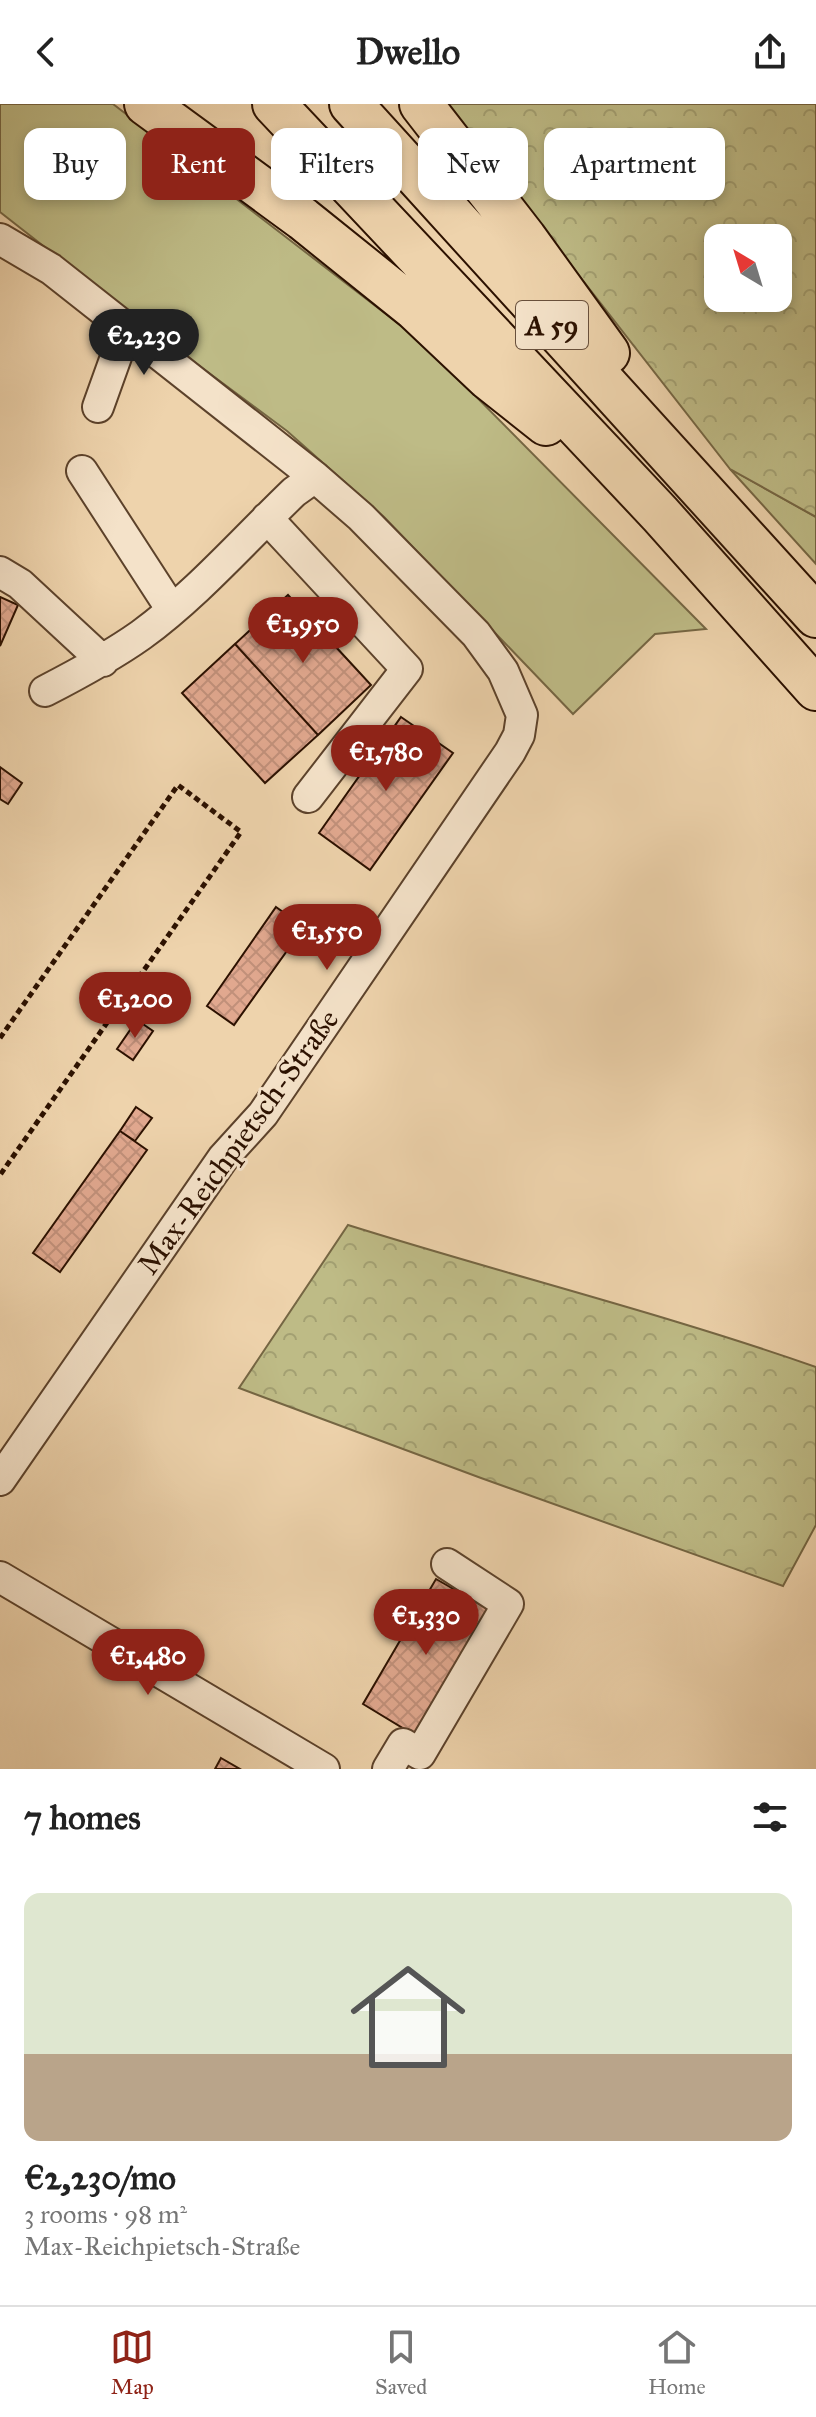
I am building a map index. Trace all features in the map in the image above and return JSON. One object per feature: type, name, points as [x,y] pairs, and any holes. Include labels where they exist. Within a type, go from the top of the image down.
[{"type":"highway","points":[[146,104],[303,219],[415,309],[488,378],[660,514]]},
{"type":"highway","name":"A 59","points":[[274,104],[660,514],[816,689]]},
{"type":"highway","name":"A 59","points":[[351,104],[816,616]]},
{"type":"highway","points":[[421,104],[525,238],[753,546]]},
{"type":"street","name":"Max-Reichpietsch-Straße","points":[[0,239],[51,269],[315,477],[361,517],[476,634],[503,671],[522,715],[519,735],[263,1114],[223,1158],[0,1480]]},
{"type":"street","points":[[98,407],[126,329]]},
{"type":"street","points":[[82,471],[172,610]]},
{"type":"street","points":[[45,691],[103,661],[172,610],[294,492],[315,477]]},
{"type":"street","points":[[267,518],[407,669],[308,797]]},
{"type":"street","points":[[0,572],[20,584],[103,661]]},
{"type":"street","points":[[388,1769],[403,1744],[420,1754],[508,1604],[447,1564]]},
{"type":"street","points":[[0,1577],[316,1767]]},
{"type":"path","points":[[0,1038],[178,785],[241,832],[0,1175]]},
{"type":"green space","points":[[0,104],[113,104],[144,128],[142,200],[238,200],[421,341],[706,629],[655,634],[573,714],[384,517],[287,431],[0,212]]},
{"type":"green space","points":[[445,104],[816,104],[816,517],[730,469],[520,200],[528,200],[528,128],[464,128]]},
{"type":"green space","points":[[730,469],[816,517],[816,564]]},
{"type":"green space","points":[[348,1225],[700,1329],[816,1367],[816,1525],[783,1586],[239,1388]]},
{"type":"building","points":[[288,595],[371,685],[318,735],[235,644]]},
{"type":"building","points":[[0,597],[18,605],[0,646]]},
{"type":"building","points":[[235,644],[318,735],[265,783],[182,693]]},
{"type":"building","points":[[401,717],[453,753],[370,870],[319,833]]},
{"type":"building","points":[[0,767],[22,783],[8,804],[0,799]]},
{"type":"building","points":[[276,907],[304,927],[234,1025],[207,1006]]},
{"type":"building","points":[[137,1020],[153,1031],[133,1060],[117,1049]]},
{"type":"building","points":[[136,1107],[152,1118],[135,1141],[120,1131]]},
{"type":"building","points":[[120,1131],[147,1150],[60,1272],[33,1253]]},
{"type":"building","points":[[436,1579],[490,1610],[416,1736],[363,1704]]},
{"type":"building","points":[[221,1758],[240,1769],[215,1769]]}]
